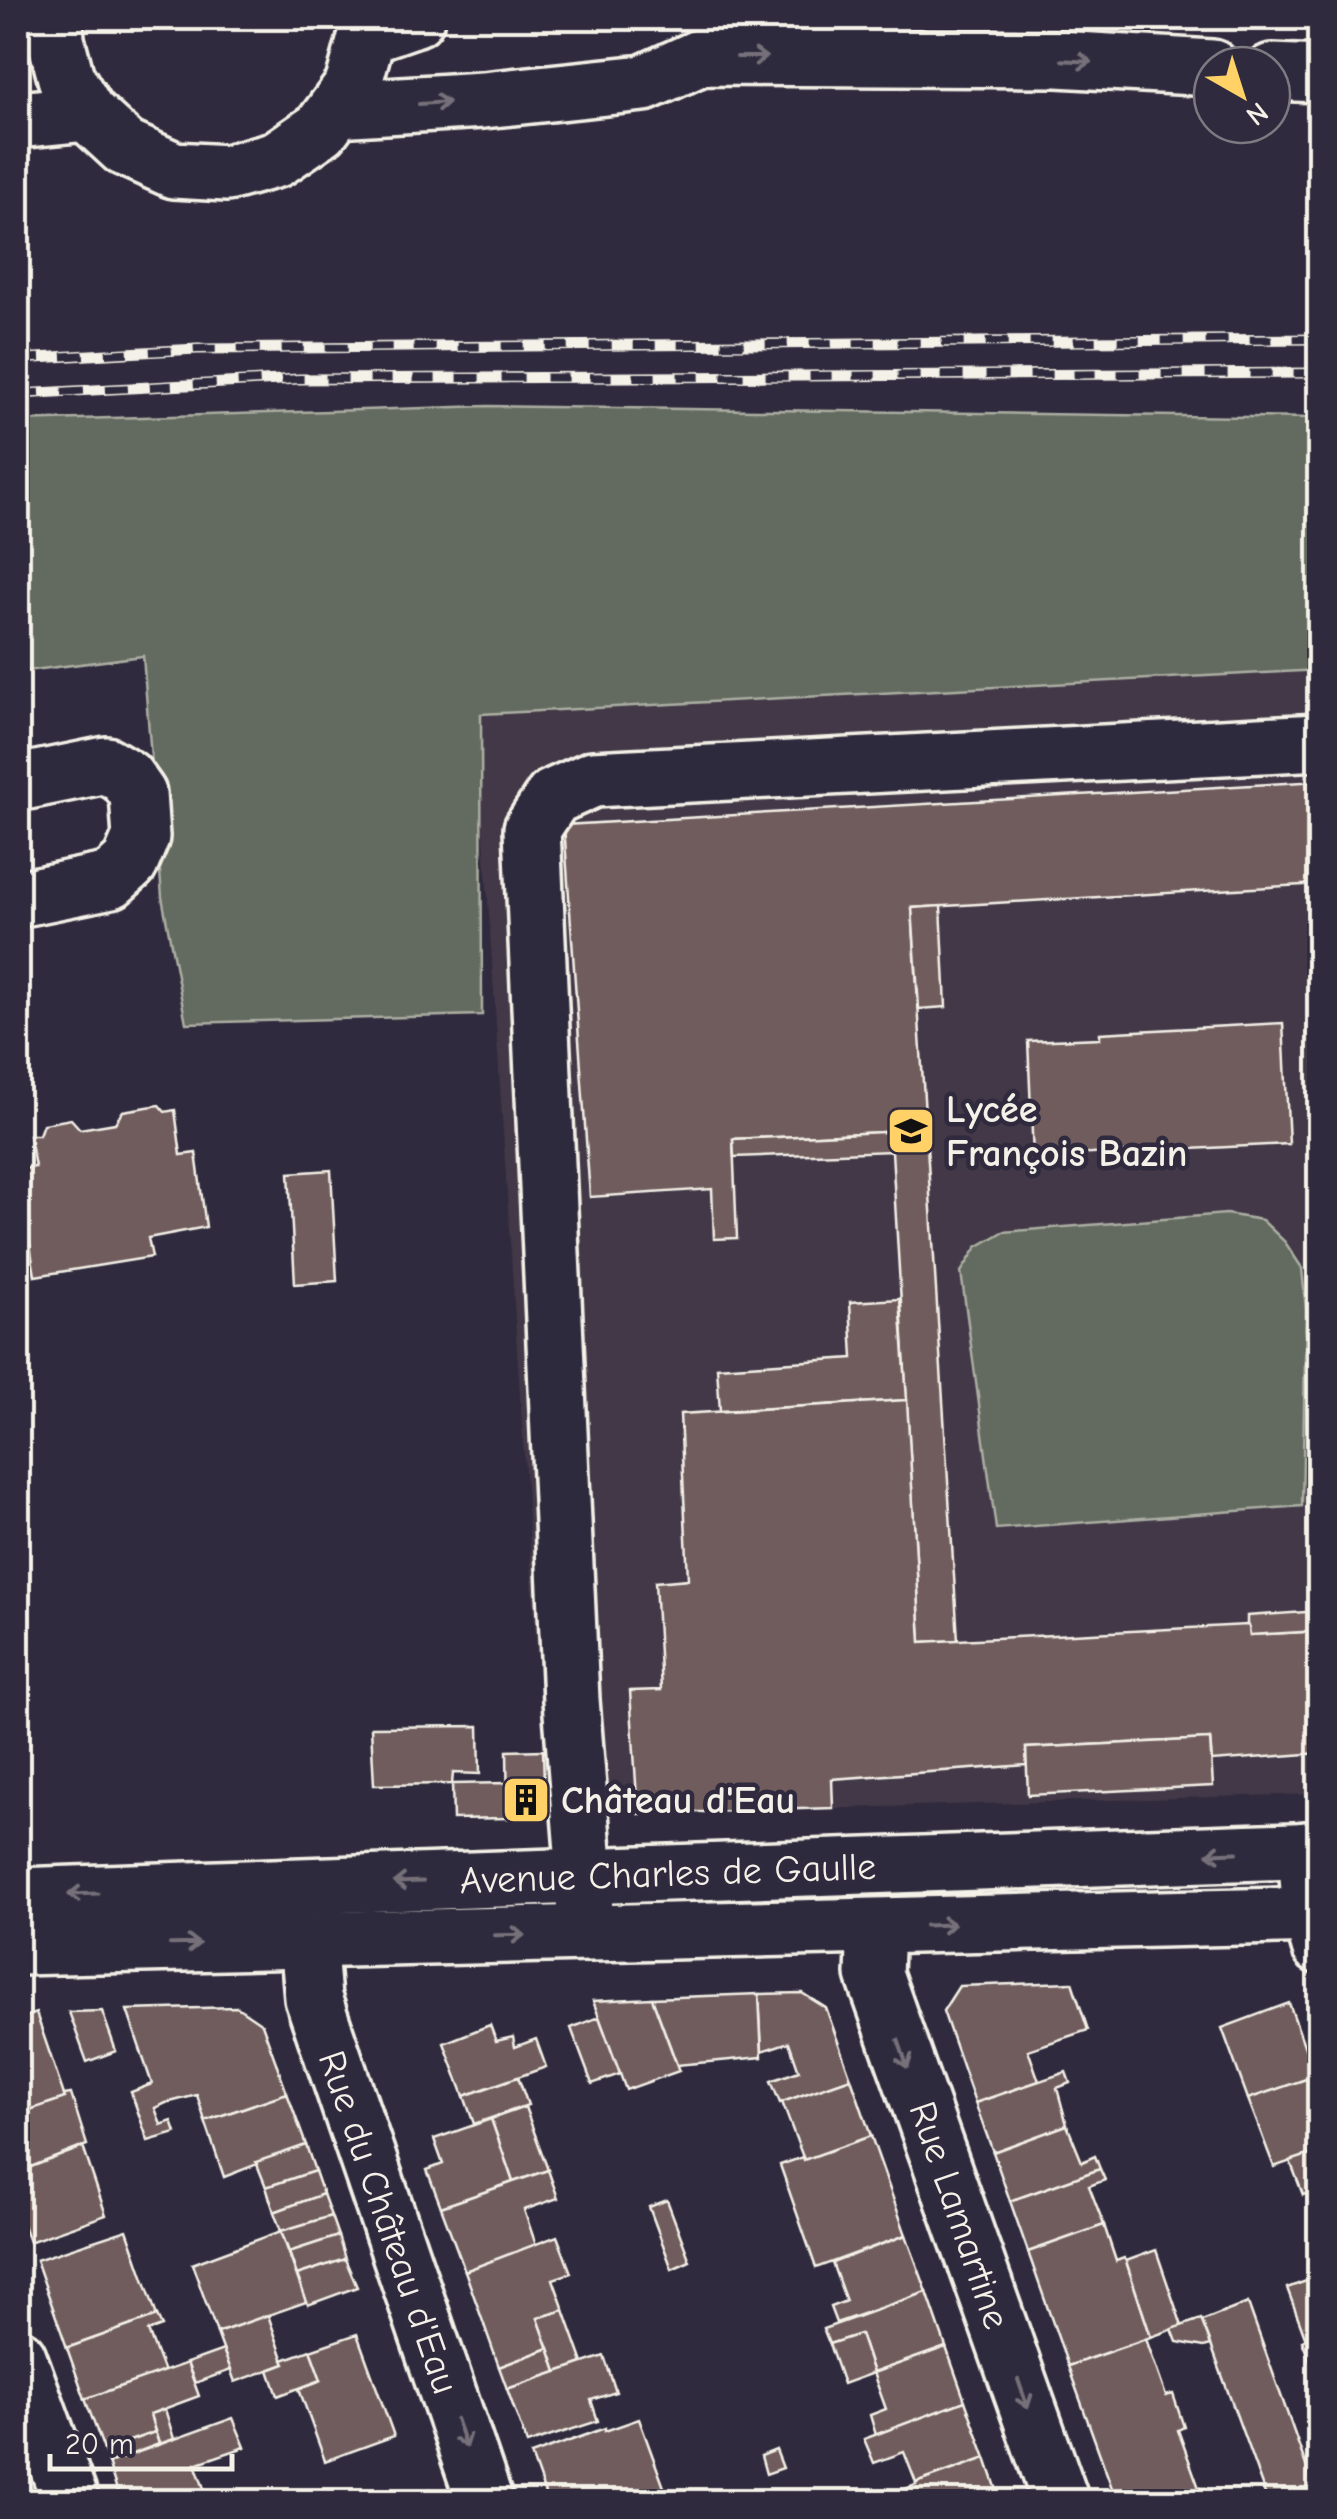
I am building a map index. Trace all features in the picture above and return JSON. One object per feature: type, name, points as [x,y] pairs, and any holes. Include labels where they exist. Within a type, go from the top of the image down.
[{"type":"main road","points":[[55,18],[66,78],[87,112],[125,148],[174,170],[227,173],[277,159],[321,129],[353,86],[384,24]]},
{"type":"main road","points":[[336,109],[483,100],[644,83],[700,56],[1058,60],[1192,67]]},
{"type":"main road","points":[[1292,73],[1320,74]]},
{"type":"main road","points":[[18,120],[87,112]]},
{"type":"main road","points":[[584,1934],[585,1876],[572,1700],[532,829],[553,797],[593,779],[1320,742]]},
{"type":"main road","points":[[18,783],[106,765],[126,777],[138,794],[142,837],[130,863],[111,880],[18,898]]},
{"type":"main road","points":[[1313,1850],[1317,1926]]},
{"type":"main road","name":"Avenue Charles de Gaulle","points":[[18,1896],[1313,1850]]},
{"type":"main road","name":"Avenue Charles de Gaulle","points":[[18,1948],[876,1927],[1317,1926]]},
{"type":"main road","name":"Rue Lamartine","points":[[876,1927],[874,1974],[1061,2502]]},
{"type":"main road","name":"Rue du Château d'Eau","points":[[308,1940],[313,1998],[485,2502]]},
{"type":"main road","points":[[18,2357],[71,2502]]},
{"type":"shaded area","name":"Lycée François Bazin","points":[[462,499],[1319,513],[1319,1794],[545,1817]]},
{"type":"green space","points":[[488,406],[1319,418],[1319,670],[481,714],[482,1015],[186,1023],[162,897],[143,656],[18,672],[18,421]]},
{"type":"green space","points":[[1226,1214],[1262,1220],[1285,1242],[1302,1268],[1306,1310],[1302,1506],[996,1529],[961,1272],[977,1247],[1003,1232]]},
{"type":"building","points":[[1320,781],[1320,884],[912,908],[926,1130],[733,1139],[737,1238],[714,1239],[712,1189],[590,1197],[564,825]]},
{"type":"building","points":[[941,906],[946,1007],[919,1009],[912,908]]},
{"type":"building","points":[[1283,1023],[1289,1144],[1033,1157],[1028,1041]]},
{"type":"building","points":[[159,1105],[165,1112],[175,1110],[181,1155],[196,1153],[206,1227],[148,1238],[152,1257],[35,1276],[18,1170],[35,1167],[29,1135],[39,1135],[43,1124],[71,1119],[80,1129],[115,1123],[123,1111]]},
{"type":"building","points":[[926,1130],[958,1640],[921,1642],[892,1151],[734,1157],[733,1139]]},
{"type":"building","points":[[331,1170],[337,1281],[295,1284],[289,1173]]},
{"type":"building","points":[[900,1299],[907,1400],[720,1411],[717,1367],[853,1358],[850,1302]]},
{"type":"building","points":[[907,1400],[921,1642],[1247,1625],[1250,1635],[1320,1631],[1320,1753],[1212,1761],[1210,1739],[1026,1748],[1027,1765],[832,1779],[833,1808],[638,1814],[630,1691],[661,1690],[655,1582],[688,1579],[680,1414]]},
{"type":"building","points":[[1320,1611],[1320,1631],[1250,1635],[1247,1625],[1247,1616]]},
{"type":"building","points":[[479,1726],[480,1774],[453,1773],[452,1784],[374,1785],[371,1727]]},
{"type":"building","points":[[1210,1739],[1213,1786],[1028,1795],[1026,1748]]},
{"type":"building","name":"Château d'Eau","points":[[543,1750],[545,1817],[508,1818],[507,1751]]},
{"type":"building","points":[[507,1783],[508,1818],[453,1819],[452,1784]]},
{"type":"building","points":[[1072,1982],[1088,2030],[1028,2050],[1039,2081],[975,2103],[943,2011],[959,1986]]},
{"type":"building","points":[[802,1993],[826,2008],[851,2078],[780,2103],[771,2081],[799,2071],[789,2042],[762,2051],[759,1994]]},
{"type":"building","points":[[759,1994],[762,2057],[677,2065],[652,1998]]},
{"type":"building","points":[[652,1998],[679,2071],[626,2090],[593,2001]]},
{"type":"building","points":[[1289,2003],[1315,2076],[1248,2099],[1222,2028]]},
{"type":"building","points":[[237,2007],[262,2024],[287,2093],[205,2121],[197,2095],[166,2103],[155,2108],[161,2125],[172,2121],[176,2133],[148,2141],[131,2092],[152,2084],[127,2010]]},
{"type":"building","points":[[102,2011],[116,2051],[87,2062],[69,2012]]},
{"type":"building","points":[[36,2013],[65,2098],[18,2114],[18,2019]]},
{"type":"building","points":[[599,2017],[620,2074],[592,2084],[571,2028]]},
{"type":"building","points":[[490,2025],[496,2041],[513,2037],[515,2047],[536,2039],[546,2067],[464,2096],[444,2043]]},
{"type":"building","points":[[1066,2072],[1070,2083],[1057,2088],[1067,2125],[993,2152],[975,2103]]},
{"type":"building","points":[[1315,2076],[1320,2089],[1320,2151],[1274,2167],[1248,2099]]},
{"type":"building","points":[[518,2077],[528,2105],[474,2124],[464,2096]]},
{"type":"building","points":[[851,2078],[871,2136],[804,2160],[782,2102]]},
{"type":"building","points":[[287,2093],[306,2145],[224,2177],[205,2121]]},
{"type":"building","points":[[71,2094],[87,2145],[18,2172],[18,2114]]},
{"type":"building","points":[[525,2107],[548,2170],[513,2182],[491,2119]]},
{"type":"building","points":[[491,2119],[513,2182],[441,2207],[427,2170],[443,2164],[434,2139]]},
{"type":"building","points":[[1067,2125],[1082,2162],[1095,2156],[1100,2169],[1010,2201],[993,2152]]},
{"type":"building","points":[[871,2136],[906,2235],[816,2268],[780,2165]]},
{"type":"building","points":[[306,2145],[315,2171],[266,2187],[256,2162]]},
{"type":"building","points":[[83,2147],[106,2215],[29,2242],[18,2210],[18,2172]]},
{"type":"building","points":[[1320,2151],[1320,2190],[1303,2195],[1290,2161]]},
{"type":"building","points":[[1100,2169],[1105,2180],[1089,2186],[1104,2225],[1028,2252],[1010,2201]]},
{"type":"building","points":[[548,2170],[558,2198],[524,2210],[536,2245],[465,2271],[441,2207]]},
{"type":"building","points":[[315,2171],[323,2194],[274,2212],[266,2187]]},
{"type":"building","points":[[323,2194],[331,2216],[281,2231],[274,2212]]},
{"type":"building","points":[[667,2200],[690,2261],[672,2269],[649,2207]]},
{"type":"building","points":[[331,2216],[338,2236],[289,2252],[281,2231]]},
{"type":"building","points":[[1104,2225],[1116,2261],[1126,2261],[1151,2337],[1068,2366],[1028,2252]]},
{"type":"building","points":[[127,2230],[157,2316],[67,2348],[36,2260]]},
{"type":"building","points":[[281,2231],[306,2302],[217,2333],[192,2264]]},
{"type":"building","points":[[906,2235],[927,2292],[836,2323],[830,2307],[846,2301],[832,2263]]},
{"type":"building","points":[[338,2236],[345,2259],[297,2275],[289,2252]]},
{"type":"building","points":[[557,2236],[571,2273],[553,2279],[564,2310],[538,2318],[549,2348],[499,2367],[465,2271]]},
{"type":"building","points":[[1156,2250],[1182,2326],[1151,2337],[1126,2261]]},
{"type":"building","points":[[345,2259],[357,2287],[308,2305],[297,2275]]},
{"type":"building","points":[[1320,2276],[1320,2374],[1315,2374],[1287,2288]]},
{"type":"building","points":[[927,2292],[946,2347],[873,2373],[860,2334],[829,2344],[823,2329]]},
{"type":"building","points":[[1248,2303],[1319,2502],[1268,2502],[1202,2321]]},
{"type":"building","points":[[564,2310],[583,2363],[557,2372],[538,2318]]},
{"type":"building","points":[[268,2315],[285,2364],[235,2382],[217,2333]]},
{"type":"building","points":[[157,2316],[162,2326],[148,2331],[164,2372],[85,2399],[67,2348]]},
{"type":"building","points":[[1201,2319],[1211,2345],[1177,2342],[1172,2329]]},
{"type":"building","points":[[357,2334],[394,2436],[325,2461],[299,2389],[321,2380],[310,2350]]},
{"type":"building","points":[[860,2334],[873,2373],[843,2384],[829,2344]]},
{"type":"building","points":[[1146,2339],[1166,2396],[1173,2394],[1184,2427],[1178,2430],[1199,2488],[1205,2488],[1210,2502],[1117,2502],[1068,2366]]},
{"type":"building","points":[[946,2347],[965,2401],[876,2435],[870,2415],[886,2409],[873,2373]]},
{"type":"building","points":[[549,2348],[557,2372],[507,2389],[499,2367]]},
{"type":"building","points":[[223,2350],[231,2370],[195,2383],[187,2363]]},
{"type":"building","points":[[310,2350],[321,2380],[278,2396],[269,2370]]},
{"type":"building","points":[[604,2356],[616,2392],[591,2400],[598,2421],[527,2444],[507,2389]]},
{"type":"building","points":[[187,2363],[199,2396],[150,2414],[155,2432],[104,2450],[85,2399]]},
{"type":"building","points":[[965,2401],[986,2458],[916,2483],[904,2452],[874,2463],[864,2439]]},
{"type":"building","points":[[165,2409],[174,2439],[159,2444],[150,2414]]},
{"type":"building","points":[[233,2418],[245,2447],[195,2464],[209,2502],[121,2502],[108,2463]]},
{"type":"building","points":[[639,2419],[669,2501],[548,2502],[531,2455]]},
{"type":"building","points":[[155,2432],[159,2444],[108,2463],[104,2450]]},
{"type":"building","points":[[776,2450],[783,2468],[766,2474],[761,2456]]},
{"type":"building","points":[[986,2458],[1001,2502],[882,2502],[880,2496],[891,2491],[892,2494]]},
{"type":"building","points":[[429,2489],[433,2502],[394,2502]]},
{"type":"railway","points":[[18,359],[197,349],[1320,339]]},
{"type":"railway","points":[[18,394],[299,379],[1320,373]]},
{"type":"place","name":"Lycée François Bazin","points":[[911,1131]]},
{"type":"place","name":"Château d'Eau","points":[[526,1800]]}]
